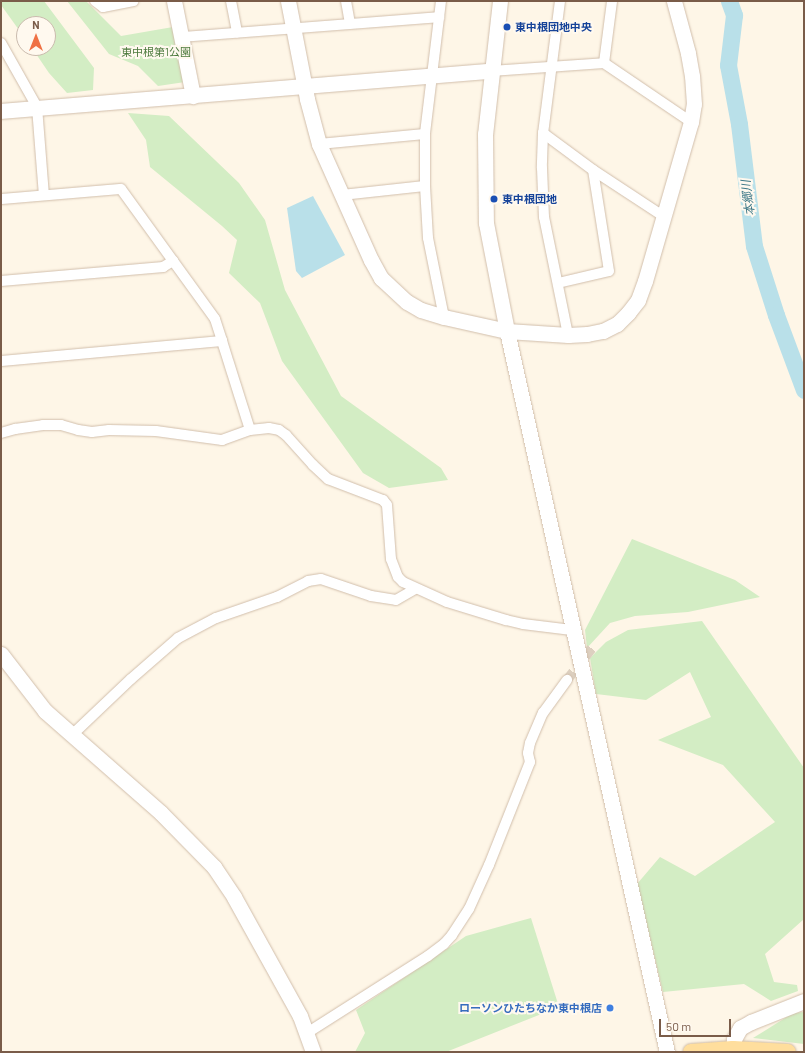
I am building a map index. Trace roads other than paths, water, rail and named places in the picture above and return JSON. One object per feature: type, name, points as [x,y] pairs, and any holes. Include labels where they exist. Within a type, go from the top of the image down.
[{"type":"main road","points":[[691,1052],[733,1049],[788,1052]]},
{"type":"street","points":[[95,1],[102,7],[132,1]]},
{"type":"street","points":[[174,1],[193,96]]},
{"type":"street","points":[[231,1],[238,32]]},
{"type":"street","points":[[288,1],[306,86],[307,99],[319,144],[371,260],[381,278],[406,302],[421,310],[444,317],[507,331],[568,335],[603,331],[617,324],[628,314],[638,300],[645,281],[691,122],[694,104],[692,76],[674,1]]},
{"type":"street","points":[[346,1],[350,24]]},
{"type":"street","points":[[441,1],[425,134],[425,186],[428,238],[444,317]]},
{"type":"street","points":[[500,1],[485,134],[485,199],[490,243],[507,331],[572,630],[667,1052]]},
{"type":"street","points":[[560,1],[543,133],[542,168],[544,217],[568,335]]},
{"type":"street","points":[[604,63],[612,1]]},
{"type":"street","points":[[182,37],[439,17]]},
{"type":"street","points":[[1,43],[37,107],[44,195]]},
{"type":"street","points":[[1,111],[432,75],[604,63],[691,122]]},
{"type":"street","points":[[543,133],[593,170],[663,216]]},
{"type":"street","points":[[319,144],[425,134]]},
{"type":"street","points":[[558,284],[609,270],[593,170]]},
{"type":"street","points":[[342,195],[425,186]]},
{"type":"street","points":[[1,199],[121,189],[214,319],[250,430]]},
{"type":"street","points":[[1,281],[162,267],[173,261]]},
{"type":"street","points":[[1,362],[222,341]]},
{"type":"street","points":[[1,433],[43,425],[61,425],[92,432],[109,430],[156,431],[222,440],[250,430],[269,428],[279,430],[286,435],[328,479],[382,500],[387,505],[389,513],[392,559],[395,569],[403,582],[415,589],[447,602],[506,620],[523,624],[572,630]]},
{"type":"street","points":[[72,735],[131,679],[178,638],[216,618],[277,597],[308,581],[321,579],[371,596],[396,600],[415,589]]},
{"type":"street","points":[[1,654],[45,711],[161,813],[214,867],[241,910],[300,1016],[313,1052]]},
{"type":"street","points":[[307,1033],[399,972],[428,956],[444,944],[452,935],[469,909],[490,865],[530,762],[528,753],[530,743],[543,713],[567,680]]},
{"type":"street","points":[[733,1049],[734,1038],[740,1028],[751,1022],[804,1001]]},
{"type":"water","points":[[313,196],[345,255],[302,278],[296,271],[287,208]]},
{"type":"waterway","name":"本郷川","points":[[729,1],[734,15],[728,65],[739,124],[754,246],[776,315],[804,390]]},
{"type":"tunnel","points":[[567,680],[592,648]]},
{"type":"place","name":"東中根団地中央","points":[[507,27]]},
{"type":"place","name":"東中根団地","points":[[494,199]]},
{"type":"place","name":"ローソンひたちなか東中根店","points":[[610,1008]]},
{"type":"park label","name":"東中根第1公園","points":[[156,52]]}]
